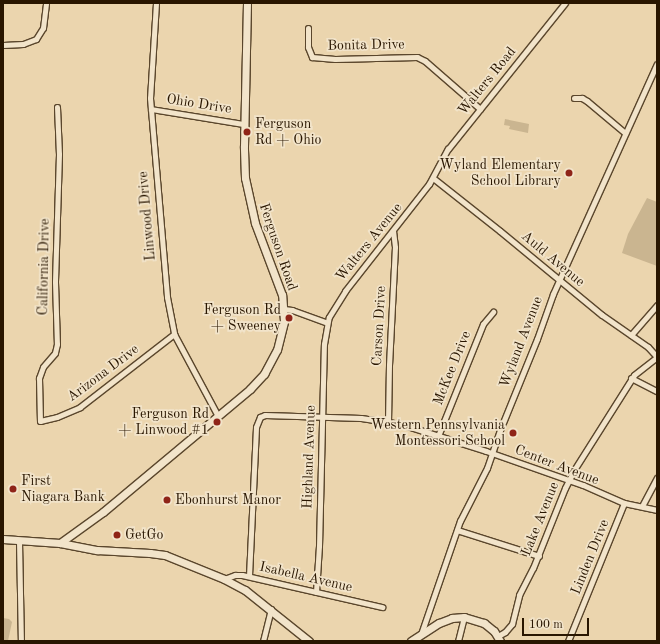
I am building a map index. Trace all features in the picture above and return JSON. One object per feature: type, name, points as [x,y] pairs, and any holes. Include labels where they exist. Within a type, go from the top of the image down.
[{"type":"street","points":[[3,45],[23,44],[36,39],[41,33],[45,23],[46,3]]},
{"type":"street","name":"Linwood Drive","points":[[156,3],[150,76],[151,109],[165,283],[174,334],[218,416]]},
{"type":"street","name":"Ferguson Road","points":[[60,543],[84,528],[250,390],[269,366],[281,340],[284,309],[276,276],[261,241],[250,208],[245,172],[244,124],[247,3]]},
{"type":"street","name":"Walters Road","points":[[433,178],[448,150],[565,3]]},
{"type":"street","name":"Bonita Drive","points":[[308,28],[309,51],[314,58],[417,57],[424,61],[480,109]]},
{"type":"street","name":"Wyland Avenue","points":[[421,634],[457,530],[492,453],[537,339],[558,280],[657,64]]},
{"type":"street","points":[[574,98],[582,98],[588,101],[625,133]]},
{"type":"street","name":"California Drive","points":[[40,421],[40,374],[45,364],[54,353],[57,344],[54,287],[59,154],[57,107]]},
{"type":"street","name":"Ohio Drive","points":[[151,109],[244,124]]},
{"type":"street","name":"Walters Avenue","points":[[327,323],[339,300],[433,178]]},
{"type":"street","name":"Auld Avenue","points":[[433,178],[602,315],[648,347],[657,357]]},
{"type":"street","name":"Carson Drive","points":[[388,422],[389,365],[395,247],[393,231]]},
{"type":"street","points":[[631,335],[657,305]]},
{"type":"street","points":[[284,309],[292,310],[327,323]]},
{"type":"street","name":"McKee Drive","points":[[438,436],[483,324],[493,312]]},
{"type":"street","name":"Highland Avenue","points":[[316,592],[319,546],[324,344],[327,323]]},
{"type":"street","name":"Arizona Drive","points":[[40,421],[57,417],[80,407],[174,334]]},
{"type":"street","name":"Lake Avenue","points":[[499,639],[510,627],[519,595],[539,556],[569,480],[632,378],[637,372],[657,357]]},
{"type":"street","points":[[632,378],[657,391]]},
{"type":"street","name":"Center Avenue","points":[[249,576],[255,437],[257,423],[260,417],[273,415],[322,418],[361,418],[388,422],[492,453],[569,480],[624,503],[657,510]]},
{"type":"street","points":[[642,506],[657,478]]},
{"type":"street","name":"Linden Drive","points":[[568,641],[624,503]]},
{"type":"street","points":[[457,530],[539,556]]},
{"type":"street","points":[[3,539],[60,543],[97,550],[158,554],[224,579],[245,590],[272,609],[309,641]]},
{"type":"street","points":[[19,540],[21,641]]},
{"type":"street","name":"Isabella Avenue","points":[[224,579],[235,575],[249,576],[382,607]]},
{"type":"street","points":[[263,641],[272,609]]},
{"type":"street","points":[[458,641],[464,617]]},
{"type":"street","points":[[411,641],[445,620],[464,617],[484,623],[499,639]]},
{"type":"shaded area","points":[[505,119],[529,124],[528,133],[509,129],[510,126],[504,125]]},
{"type":"shaded area","points":[[647,198],[657,202],[657,266],[622,253],[628,234]]},
{"type":"shaded area","points":[[3,618],[9,619],[12,622],[8,641],[3,641]]},
{"type":"place","name":"Ferguson Rd + Ohio","points":[[247,132]]},
{"type":"place","name":"Wyland Elementary School Library","points":[[569,173]]},
{"type":"place","name":"Ferguson Rd + Sweeney","points":[[289,318]]},
{"type":"place","name":"Ferguson Rd + Linwood #1","points":[[217,422]]},
{"type":"place","name":"Western Pennsylvania Montessori School","points":[[513,433]]},
{"type":"place","name":"First Niagara Bank","points":[[13,489]]},
{"type":"place","name":"Ebonhurst Manor","points":[[167,500]]},
{"type":"place","name":"GetGo","points":[[117,535]]}]
